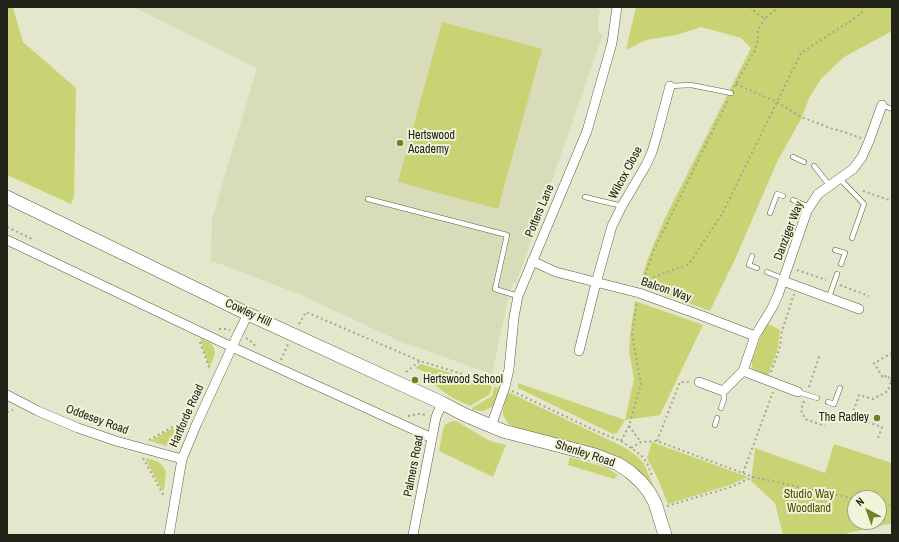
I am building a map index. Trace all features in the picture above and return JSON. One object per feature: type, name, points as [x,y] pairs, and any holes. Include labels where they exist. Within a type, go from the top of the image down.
[{"type":"main road","name":"Cowley Hill","points":[[7,197],[248,314],[491,426]]},
{"type":"main road","name":"Shenley Road","points":[[491,426],[503,431],[595,455],[618,464],[630,472],[649,492],[655,502],[665,535]]},
{"type":"street","name":"Potters Lane","points":[[491,426],[505,387],[509,369],[514,316],[518,296],[587,131],[612,43],[617,7]]},
{"type":"street","name":"Wilcox Close","points":[[579,351],[612,226],[652,152],[670,86]]},
{"type":"street","name":"Danziger Way","points":[[755,336],[778,295],[809,207],[818,194],[854,169],[870,141],[882,105]]},
{"type":"street","points":[[7,240],[232,347],[432,438]]},
{"type":"street","name":"Balcon Way","points":[[532,261],[556,272],[639,293],[700,314],[755,336]]},
{"type":"street","points":[[784,280],[858,309]]},
{"type":"street","name":"Hartforde Road","points":[[169,535],[182,459],[197,423],[248,314]]},
{"type":"street","points":[[699,382],[722,391],[743,371],[755,336]]},
{"type":"street","points":[[743,371],[798,392]]},
{"type":"street","name":"Oddesey Road","points":[[7,395],[38,411],[78,428],[116,441],[182,459]]},
{"type":"street","name":"Palmers Road","points":[[413,535],[436,417],[442,403]]},
{"type":"lane","name":"Wilcox Close","points":[[670,86],[692,85],[731,93]]},
{"type":"lane","points":[[882,105],[892,109]]},
{"type":"lane","points":[[793,158],[804,162]]},
{"type":"lane","points":[[814,166],[830,186]]},
{"type":"lane","points":[[840,179],[864,204],[852,238]]},
{"type":"lane","points":[[770,213],[777,194],[783,196]]},
{"type":"lane","points":[[585,197],[622,206]]},
{"type":"lane","points":[[368,199],[507,235],[494,289],[518,296]]},
{"type":"lane","points":[[793,200],[809,207]]},
{"type":"lane","points":[[835,250],[845,253],[841,264]]},
{"type":"lane","points":[[752,256],[749,265],[757,268]]},
{"type":"lane","points":[[767,272],[784,280]]},
{"type":"lane","points":[[829,297],[837,274]]},
{"type":"lane","points":[[828,402],[834,404],[840,388]]},
{"type":"lane","points":[[721,408],[724,399],[722,391]]},
{"type":"lane","points":[[798,392],[817,398]]},
{"type":"lane","points":[[714,425],[717,418]]},
{"type":"path","points":[[750,7],[765,18]]},
{"type":"path","points":[[621,441],[629,426],[641,384],[632,334],[639,293],[653,252],[731,93],[755,50],[758,39],[758,30],[765,18],[779,7]]},
{"type":"path","points":[[644,281],[689,264],[722,214],[801,53],[862,14],[864,7]]},
{"type":"path","points":[[736,84],[777,102],[801,117],[870,141]]},
{"type":"path","points":[[851,191],[855,188],[892,201]]},
{"type":"path","points":[[743,474],[772,382],[782,331],[797,286]]},
{"type":"path","points":[[297,327],[306,312],[420,361],[505,387]]},
{"type":"path","points":[[281,361],[290,340]]},
{"type":"path","points":[[200,342],[210,370]]},
{"type":"path","points":[[878,438],[882,427],[861,420],[861,418],[852,415],[859,395],[873,399],[888,391],[892,380],[887,375],[883,378],[874,363],[892,353]]},
{"type":"path","points":[[406,372],[420,361]]},
{"type":"path","points":[[657,441],[680,382],[699,382]]},
{"type":"path","points":[[7,412],[17,409]]},
{"type":"path","points":[[146,442],[187,419]]},
{"type":"path","points":[[629,426],[641,442]]},
{"type":"path","points":[[631,448],[641,442],[657,441],[753,477],[847,497]]},
{"type":"path","points":[[143,457],[164,496]]},
{"type":"path","points":[[666,506],[731,487],[753,477]]},
{"type":"shaded area","name":"Hertswood Academy","points":[[133,7],[599,7],[600,14],[598,14],[598,33],[603,34],[516,283],[512,283],[492,374],[393,339],[299,294],[211,261],[212,219],[257,68]]},
{"type":"green space","points":[[7,7],[13,7],[23,42],[76,88],[74,196],[71,204],[7,175]]},
{"type":"green space","points":[[636,7],[892,7],[892,31],[844,57],[821,79],[809,98],[802,117],[777,162],[736,257],[710,311],[639,285],[664,220],[751,48],[741,38],[701,27],[676,35],[646,40],[626,50]]},
{"type":"green space","points":[[442,22],[542,49],[498,209],[398,182]]},
{"type":"green space","points":[[635,301],[703,325],[660,415],[625,420],[634,379],[629,351]]},
{"type":"green space","points":[[768,324],[780,330],[778,348],[768,376],[756,372],[753,369],[752,360],[763,331]]},
{"type":"green space","points":[[200,338],[211,343],[214,349],[215,354],[210,366],[209,366]]},
{"type":"green space","points":[[421,364],[492,386],[490,394],[470,406],[453,398],[423,377],[425,372],[415,368]]},
{"type":"green space","points":[[518,383],[625,420],[617,433],[613,434],[518,388]]},
{"type":"green space","points":[[494,387],[500,388],[493,406],[482,411],[472,410],[472,408],[492,396]]},
{"type":"green space","points":[[508,392],[624,447],[637,456],[644,464],[656,492],[641,474],[510,425],[503,415],[503,409]]},
{"type":"green space","points":[[455,421],[490,441],[506,445],[493,477],[439,451],[445,425]]},
{"type":"green space","points":[[173,428],[180,432],[173,444],[167,446],[150,441]]},
{"type":"green space","points":[[652,442],[748,477],[730,485],[668,504],[658,479],[647,458]]},
{"type":"green space","name":"Studio Way Woodland","points":[[834,444],[892,463],[892,523],[887,524],[887,490],[847,490],[847,530],[862,530],[840,535],[783,535],[775,503],[751,481],[755,448],[825,473]]},
{"type":"green space","points":[[570,457],[607,468],[618,475],[614,479],[568,465]]},
{"type":"green space","points":[[145,458],[159,462],[165,469],[164,490],[162,490]]},
{"type":"place","name":"Hertswood Academy","points":[[400,143]]},
{"type":"place","name":"Hertswood School","points":[[415,380]]},
{"type":"place","name":"The Radley","points":[[877,418]]}]
